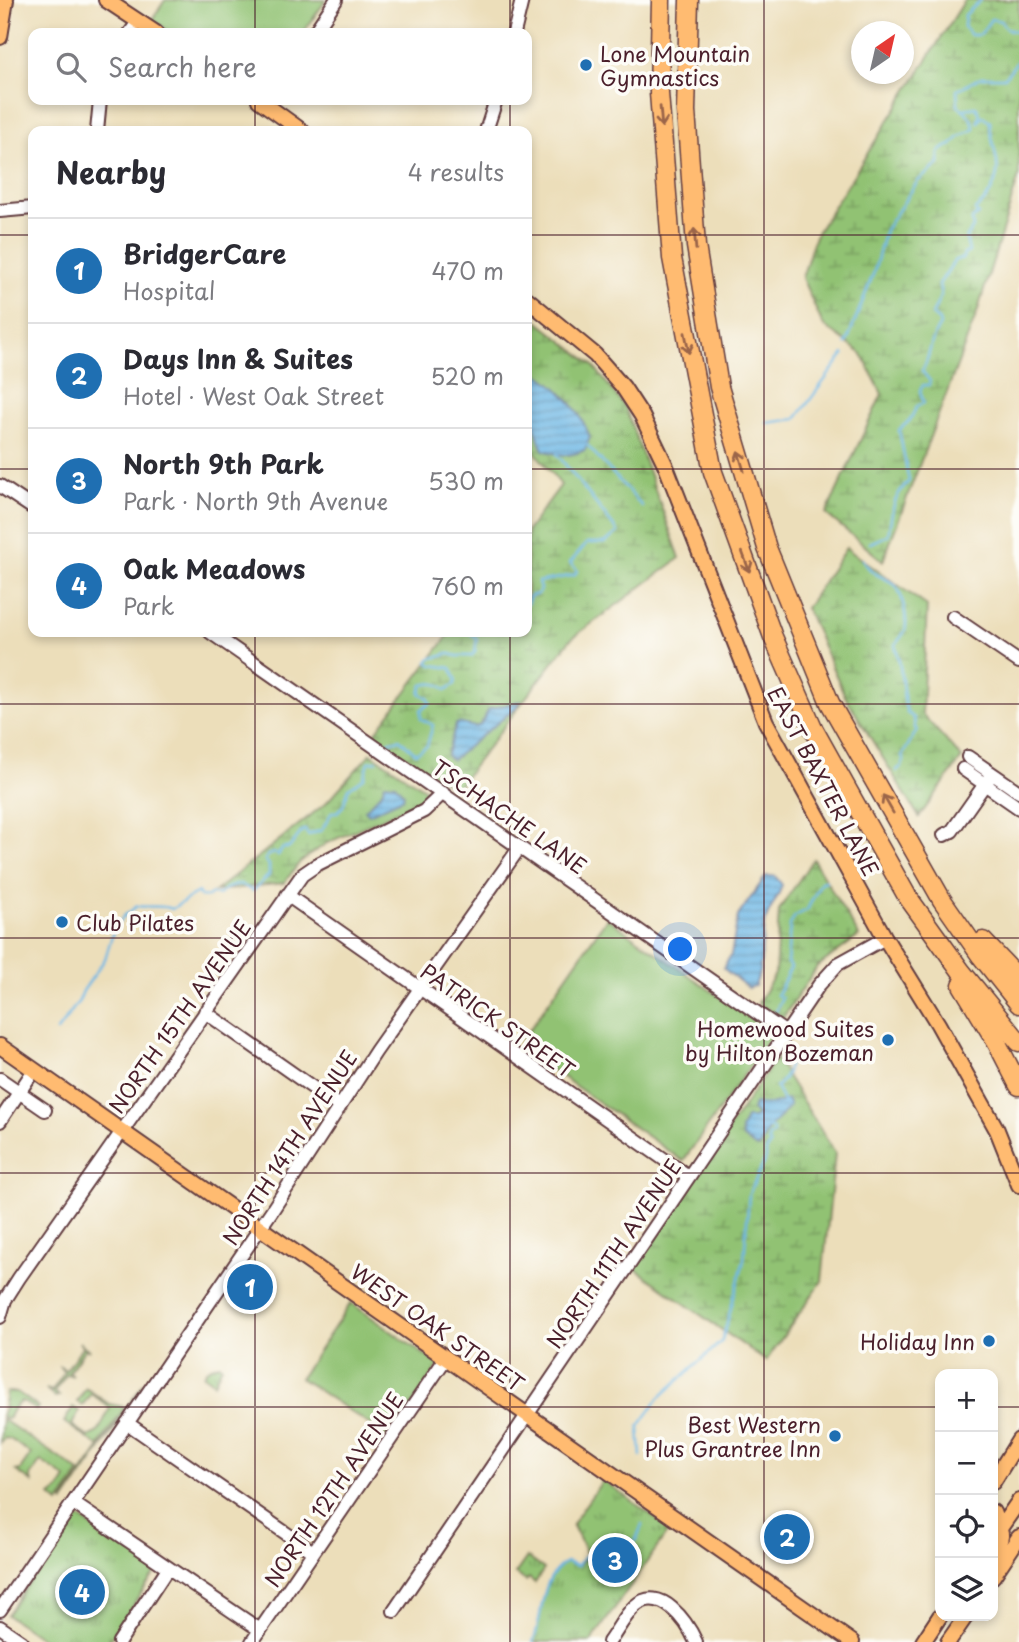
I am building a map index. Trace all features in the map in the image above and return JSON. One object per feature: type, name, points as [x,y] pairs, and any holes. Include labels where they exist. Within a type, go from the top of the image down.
[{"type":"highway","points":[[661,0],[659,93],[672,258],[713,471],[773,637],[809,718],[907,896],[997,1043],[1019,1086]]},
{"type":"highway","points":[[690,0],[686,111],[696,246],[719,387],[767,548],[830,703],[942,900],[1019,1004]]},
{"type":"highway","points":[[908,838],[975,934],[1019,979]]},
{"type":"highway","points":[[907,896],[961,971],[1019,1042]]},
{"type":"main road","points":[[0,37],[6,0]]},
{"type":"main road","points":[[106,0],[134,27]]},
{"type":"main road","points":[[268,105],[296,126]]},
{"type":"main road","name":"EAST BAXTER LANE","points":[[532,303],[595,355],[623,387],[642,416],[665,464],[766,722],[885,938],[997,1130],[1019,1185]]},
{"type":"main road","name":"WEST OAK STREET","points":[[0,1046],[852,1642]]},
{"type":"main road","points":[[998,1474],[1019,1440]]},
{"type":"main road","points":[[998,1532],[1019,1501]]},
{"type":"main road","points":[[998,1569],[1018,1539],[1012,1530],[1019,1514]]},
{"type":"main road","points":[[923,1642],[937,1621]]},
{"type":"main road","points":[[948,1642],[963,1621]]},
{"type":"street","points":[[317,28],[336,0]]},
{"type":"street","points":[[515,28],[522,0]]},
{"type":"street","points":[[97,126],[100,105]]},
{"type":"street","points":[[488,126],[494,105]]},
{"type":"street","points":[[0,211],[28,208]]},
{"type":"street","points":[[0,486],[28,505]]},
{"type":"street","points":[[953,617],[1019,662]]},
{"type":"street","name":"TSCHACHE LANE","points":[[219,637],[786,1034]]},
{"type":"street","points":[[965,763],[988,779],[1019,808]]},
{"type":"street","points":[[988,779],[1019,792]]},
{"type":"street","points":[[944,835],[952,831],[988,779]]},
{"type":"street","name":"NORTH 15TH AVENUE","points":[[0,1317],[5,1300],[19,1278],[302,875],[318,864],[425,811],[443,793]]},
{"type":"street","name":"NORTH 14TH AVENUE","points":[[0,1610],[339,1106],[520,847]]},
{"type":"street","name":"PATRICK STREET","points":[[287,895],[688,1176]]},
{"type":"street","name":"NORTH 11TH AVENUE","points":[[394,1611],[819,985],[838,964],[885,938]]},
{"type":"street","points":[[205,1012],[339,1106]]},
{"type":"street","points":[[0,1121],[34,1070]]},
{"type":"street","points":[[0,1079],[45,1110]]},
{"type":"street","name":"NORTH 12TH AVENUE","points":[[252,1642],[446,1358]]},
{"type":"street","points":[[127,1423],[313,1552]]},
{"type":"street","points":[[73,1503],[260,1630]]},
{"type":"street","points":[[119,1642],[169,1568]]},
{"type":"street","points":[[610,1642],[635,1606],[646,1601],[661,1601],[678,1614],[688,1625],[696,1642]]},
{"type":"street","points":[[0,1627],[22,1642]]},
{"type":"green space","points":[[165,0],[326,0],[306,28],[164,28],[152,20]]},
{"type":"green space","points":[[965,0],[1019,0],[1019,176],[977,313],[883,561],[826,514],[882,394],[862,354],[823,325],[802,278],[815,236]]},
{"type":"green space","points":[[532,317],[592,364],[625,407],[680,558],[571,639],[456,789],[373,736],[447,637],[532,637],[532,524],[561,485],[532,448]]},
{"type":"green space","points":[[846,548],[927,606],[922,714],[962,758],[919,817],[845,696],[806,608]]},
{"type":"green space","points":[[371,753],[433,795],[327,843],[300,862],[284,883],[215,891],[326,803]]},
{"type":"green space","points":[[813,859],[859,936],[817,967],[782,1019],[758,1003],[775,974],[779,910]]},
{"type":"green space","points":[[607,918],[773,1034],[683,1161],[518,1046]]},
{"type":"green space","points":[[776,1058],[835,1153],[822,1281],[766,1361],[634,1268]]},
{"type":"green space","points":[[351,1303],[439,1365],[390,1438],[300,1378]]},
{"type":"green space","points":[[79,1342],[90,1351],[85,1349],[69,1372],[73,1376],[67,1374],[54,1392],[59,1396],[55,1397],[46,1389],[52,1391],[64,1373],[60,1367],[66,1370],[82,1347]]},
{"type":"green space","points":[[218,1364],[222,1366],[214,1383],[203,1375],[207,1369]]},
{"type":"green space","points":[[143,1384],[144,1386],[64,1502],[63,1501]]},
{"type":"green space","points":[[86,1388],[109,1404],[125,1407],[98,1446],[64,1422],[73,1407],[79,1411],[72,1425],[88,1437],[98,1432],[110,1408],[92,1394],[82,1405],[77,1402]]},
{"type":"green space","points":[[6,1392],[17,1392],[38,1407],[36,1410],[21,1401],[8,1419],[2,1417]]},
{"type":"green space","points":[[2,1419],[80,1472],[59,1503],[51,1496],[59,1490],[66,1478],[41,1461],[30,1476],[32,1482],[16,1471],[20,1470],[31,1454],[10,1439],[5,1438],[0,1443]]},
{"type":"green space","points":[[603,1480],[670,1529],[591,1642],[533,1642],[546,1588],[551,1578],[566,1562],[577,1566],[588,1556],[572,1524]]},
{"type":"green space","points":[[75,1515],[157,1570],[108,1642],[47,1642],[7,1615]]},
{"type":"green space","points":[[527,1557],[544,1569],[535,1583],[515,1574]]},
{"type":"water","points":[[532,370],[557,388],[573,405],[590,437],[585,450],[564,455],[543,450],[533,421]]},
{"type":"water","points":[[520,701],[517,707],[452,760],[448,758],[456,724],[475,727],[480,725],[489,709]]},
{"type":"water","points":[[385,783],[395,784],[404,794],[403,798],[369,814],[365,810],[382,792]]},
{"type":"water","points":[[766,876],[775,876],[782,885],[764,926],[758,978],[755,986],[748,988],[723,968],[731,955],[738,916]]},
{"type":"water","points":[[787,1099],[790,1106],[769,1128],[759,1148],[742,1137],[741,1129],[746,1118],[754,1118],[757,1115],[752,1110],[754,1104],[774,1104]]},
{"type":"waterway","points":[[981,0],[965,15],[964,27],[971,35],[980,35],[991,19],[1001,21],[1008,29],[1019,31]]},
{"type":"waterway","points":[[846,344],[874,272],[885,230],[918,181],[939,164],[939,152],[974,129],[969,116],[958,106],[957,90],[981,77],[1005,77],[1019,59]]},
{"type":"waterway","points":[[870,543],[888,535],[896,500],[909,481],[899,430],[910,420],[917,406],[924,403],[920,391],[923,385],[929,385],[930,381],[922,371],[940,325],[932,315],[941,295],[939,284],[955,260],[963,258],[964,254],[969,252],[966,238],[973,228],[972,220],[978,214],[975,210],[987,198],[996,177],[997,160],[990,122],[983,116],[978,122],[980,114],[976,107],[964,109]]},
{"type":"waterway","points":[[767,423],[796,419],[844,354]]},
{"type":"waterway","points":[[587,445],[642,506]]},
{"type":"waterway","points":[[532,596],[538,594],[538,582],[575,575],[577,570],[570,563],[587,543],[605,543],[618,532],[557,454]]},
{"type":"waterway","points":[[862,559],[873,572],[896,586],[905,613],[905,631],[895,645],[907,713],[914,718],[917,730],[902,756],[902,766],[896,771]]},
{"type":"waterway","points":[[389,742],[399,739],[416,753],[427,746],[433,725],[421,719],[421,710],[430,703],[428,698],[420,693],[423,685],[436,684],[446,690],[455,684],[456,679],[451,668],[428,662],[431,658],[447,653],[471,656],[475,652],[476,637]]},
{"type":"waterway","points":[[57,1031],[105,959],[114,929],[124,916],[137,906],[172,909],[198,892],[200,896],[218,895],[227,888],[240,884],[253,891],[269,875],[269,865],[265,860],[268,855],[278,855],[283,848],[289,848],[303,830],[308,835],[322,830],[332,812],[337,812],[343,806],[349,788],[364,778],[369,762],[377,761]]},
{"type":"waterway","points":[[776,1011],[782,998],[777,995],[791,967],[787,963],[790,925],[795,916],[807,910],[821,882],[826,881]]},
{"type":"waterway","points":[[783,1101],[776,1087],[787,1071],[790,1052]]},
{"type":"waterway","points":[[641,1456],[639,1426],[659,1398],[722,1341],[744,1260],[749,1194],[766,1158],[770,1145],[769,1136],[774,1134],[770,1126]]},
{"type":"waterway","points":[[533,1642],[546,1588],[557,1569],[566,1562],[577,1566],[583,1558],[600,1551],[630,1545],[636,1540],[642,1525]]},
{"type":"place","name":"Lone Mountain Gymnastics","points":[[586,65]]},
{"type":"place","name":"Club Pilates","points":[[62,922]]},
{"type":"place","name":"Homewood Suites by Hilton Bozeman","points":[[888,1040]]},
{"type":"place","name":"BridgerCare","points":[[250,1287]]},
{"type":"place","name":"Holiday Inn","points":[[989,1341]]},
{"type":"place","name":"Best Western Plus Grantree Inn","points":[[835,1436]]},
{"type":"place","name":"Days Inn & Suites","points":[[787,1537]]},
{"type":"place","name":"North 9th Park","points":[[615,1560]]},
{"type":"place","name":"Oak Meadows","points":[[82,1592]]}]
